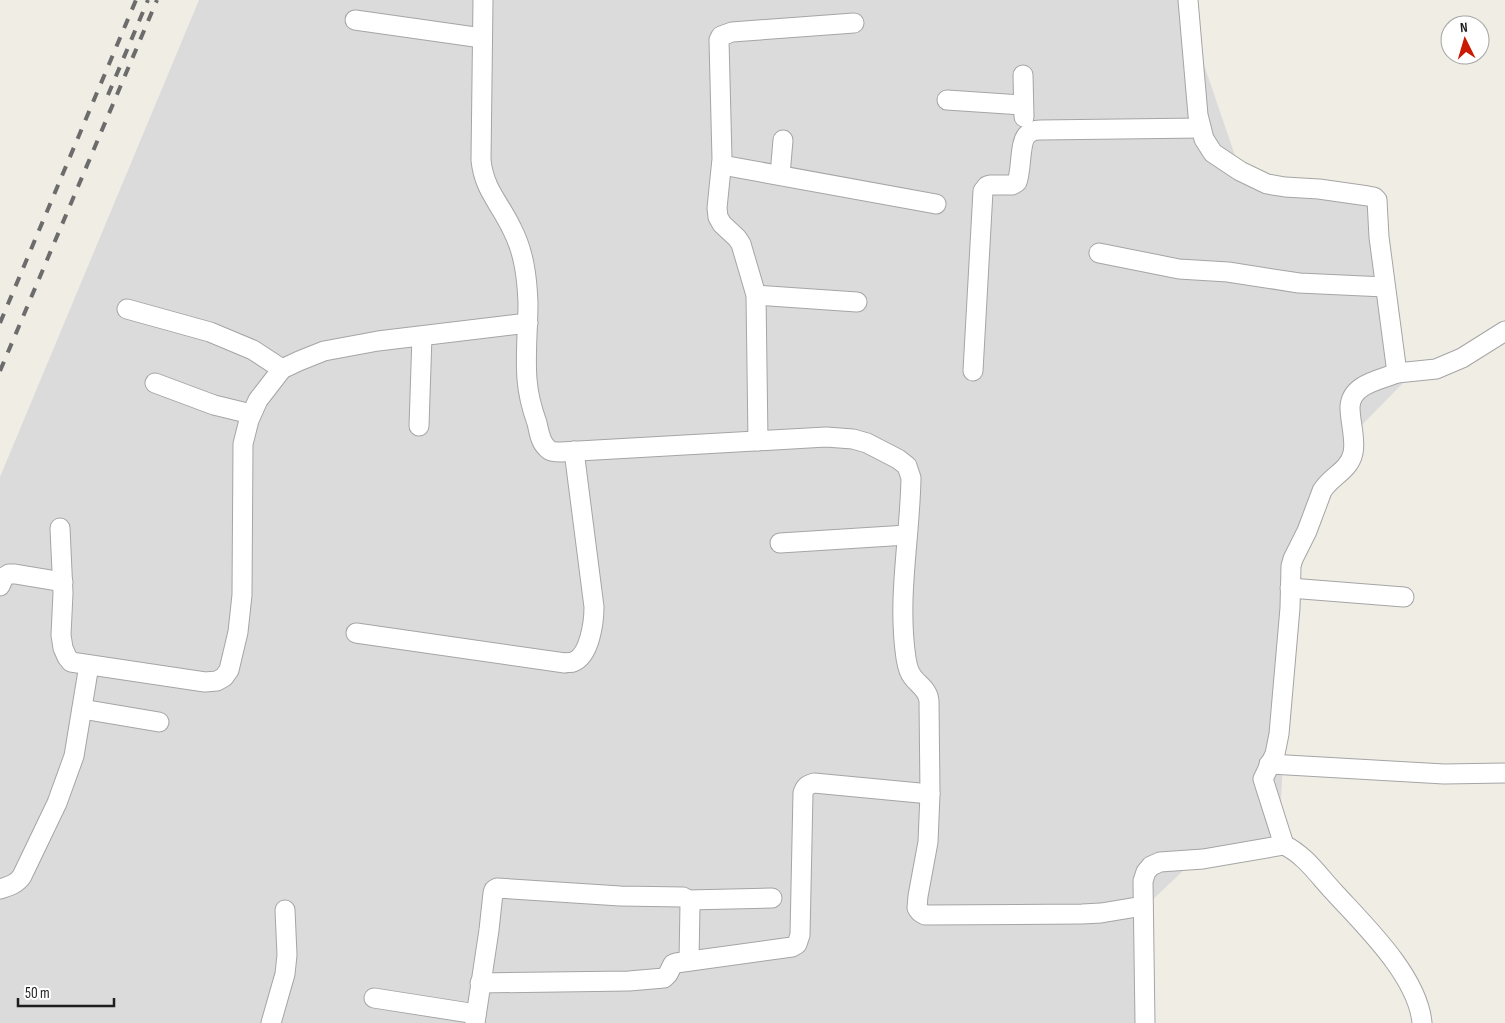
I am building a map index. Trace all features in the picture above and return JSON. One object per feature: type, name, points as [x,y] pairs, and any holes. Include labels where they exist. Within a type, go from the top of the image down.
[{"type":"street","points":[[483,0],[482,170],[488,189],[511,227],[524,260],[528,323],[527,378],[529,396],[541,438],[546,448],[554,452],[826,437],[853,439],[898,459],[907,466],[911,478],[904,581],[903,630],[906,660],[912,677],[929,696],[930,794],[928,842],[917,908],[925,915],[1073,915],[1101,913],[1143,906]]},
{"type":"street","points":[[1188,0],[1196,101],[1204,139],[1213,153],[1240,171],[1267,184],[1319,189],[1377,200],[1379,236],[1397,373]]},
{"type":"street","points":[[355,20],[482,38]]},
{"type":"street","points":[[758,441],[756,295],[741,244],[718,217],[717,200],[722,164],[718,45],[721,36],[732,32],[854,23]]},
{"type":"street","points":[[1023,75],[1024,142]]},
{"type":"street","points":[[947,100],[1024,105]]},
{"type":"street","points":[[973,371],[983,191],[990,185],[1017,182],[1026,135],[1040,130],[1201,128]]},
{"type":"street","points":[[780,175],[783,140]]},
{"type":"street","points":[[722,164],[936,204]]},
{"type":"street","points":[[1099,253],[1179,269],[1228,272],[1299,283],[1385,286]]},
{"type":"street","points":[[756,295],[857,302]]},
{"type":"street","points":[[127,309],[210,332],[253,350],[282,368]]},
{"type":"street","points":[[60,528],[63,582],[61,634],[63,648],[71,662],[205,682],[216,681],[224,677],[229,670],[238,632],[242,595],[243,444],[251,414],[258,400],[282,368],[324,351],[378,341],[528,323]]},
{"type":"street","points":[[1422,1023],[1422,1016],[1415,994],[1387,950],[1303,857],[1284,844],[1263,779],[1277,745],[1282,708],[1290,608],[1291,566],[1322,491],[1344,469],[1353,453],[1354,445],[1350,406],[1352,398],[1356,391],[1363,386],[1397,373],[1436,369],[1462,358],[1505,332]]},
{"type":"street","points":[[418,426],[422,336]]},
{"type":"street","points":[[156,383],[214,406],[251,414]]},
{"type":"street","points":[[356,633],[574,662],[584,651],[592,631],[594,607],[574,451]]},
{"type":"street","points":[[780,543],[907,535]]},
{"type":"street","points":[[0,586],[4,577],[9,574],[63,582]]},
{"type":"street","points":[[1290,588],[1404,598]]},
{"type":"street","points":[[0,888],[13,884],[22,876],[57,803],[74,756],[89,665]]},
{"type":"street","points":[[82,709],[159,722]]},
{"type":"street","points":[[1269,764],[1444,774],[1505,773]]},
{"type":"street","points":[[480,982],[629,981],[664,978],[673,964],[792,947],[797,944],[800,934],[803,793],[805,788],[809,784],[814,783],[930,794]]},
{"type":"street","points":[[1145,1023],[1143,881],[1150,866],[1160,862],[1203,859],[1284,844]]},
{"type":"street","points":[[374,998],[475,1019],[493,893],[498,888],[620,896],[682,897],[688,900],[772,898]]},
{"type":"street","points":[[688,900],[690,905],[690,961]]},
{"type":"street","points":[[271,1023],[285,974],[287,955],[284,910]]},
{"type":"shaded area","points":[[199,0],[1188,0],[1191,27],[1240,170],[1380,195],[1382,225],[1403,383],[1357,430],[1294,576],[1279,834],[1187,867],[1148,904],[1150,1023],[0,1023],[0,477]]},
{"type":"railway","points":[[0,323],[136,0]]},
{"type":"railway","points":[[108,95],[148,0]]},
{"type":"railway","points":[[0,371],[157,0]]}]
